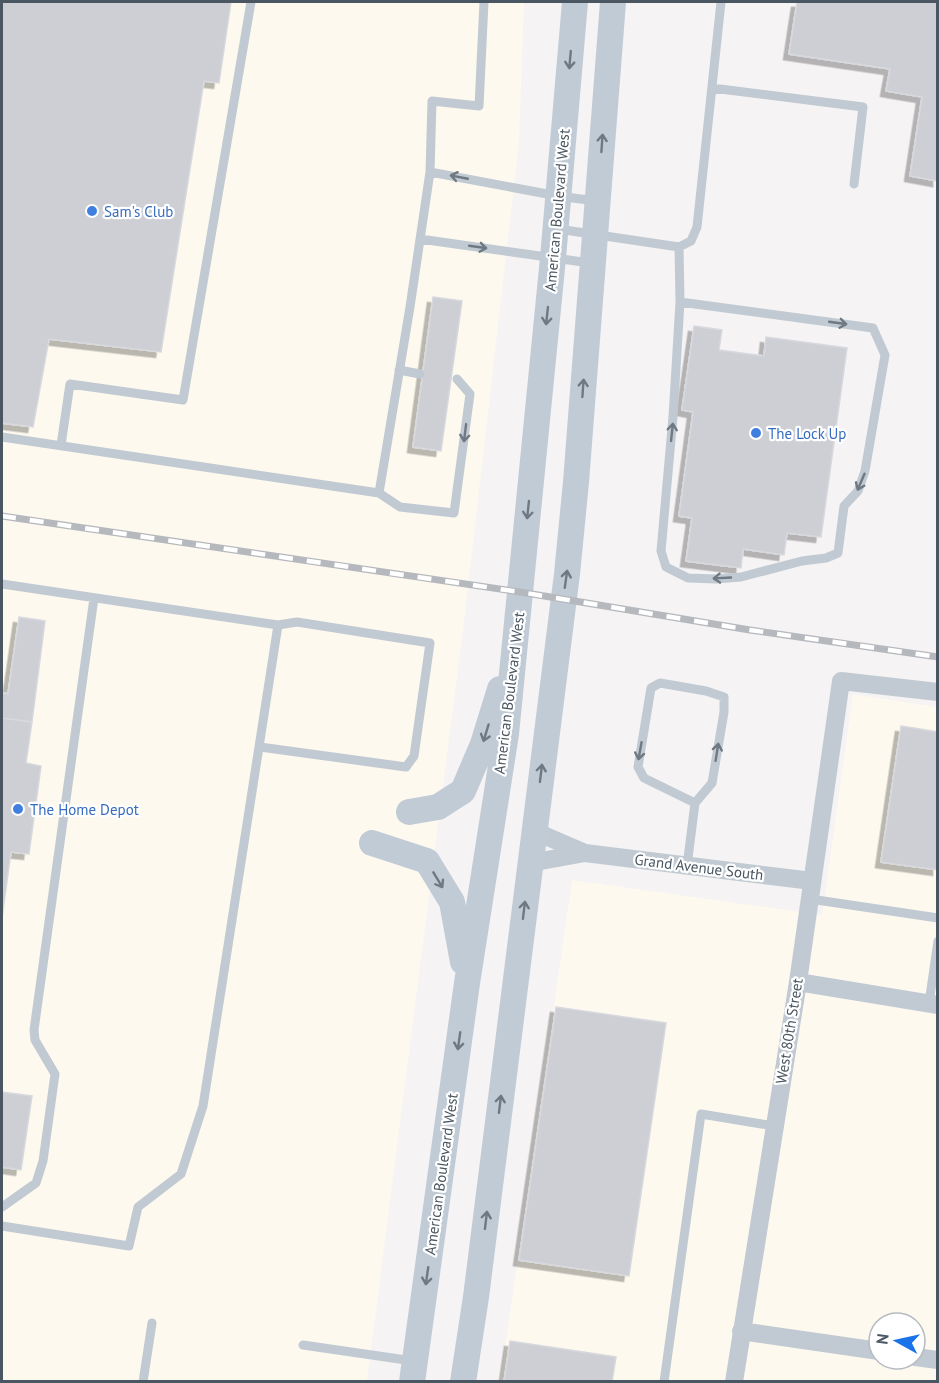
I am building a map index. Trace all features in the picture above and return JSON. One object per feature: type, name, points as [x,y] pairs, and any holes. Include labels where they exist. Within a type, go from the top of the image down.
[{"type":"main road","name":"American Boulevard West","points":[[414,1371],[467,983],[506,734],[553,258],[575,2]]},
{"type":"main road","points":[[463,1382],[478,1286],[570,539],[613,2]]},
{"type":"main road","points":[[409,812],[438,807],[463,791],[483,744],[516,637]]},
{"type":"main road","points":[[372,843],[427,861],[452,902],[467,983]]},
{"type":"street","name":"West 80th Street","points":[[734,1382],[798,982],[842,681],[938,692]]},
{"type":"street","name":"Grand Avenue South","points":[[534,831],[585,853],[687,866],[811,890]]},
{"type":"street","name":"Grand Avenue South","points":[[530,863],[585,853]]},
{"type":"street","points":[[798,982],[933,1004]]},
{"type":"street","points":[[741,1331],[867,1349]]},
{"type":"lane","points":[[61,445],[70,384],[183,400],[251,2]]},
{"type":"lane","points":[[379,493],[430,172],[432,101],[479,106],[484,2]]},
{"type":"lane","points":[[555,229],[679,247],[691,241],[697,227],[721,2]]},
{"type":"lane","points":[[712,88],[863,107],[854,184]]},
{"type":"lane","points":[[430,172],[558,196],[598,201]]},
{"type":"lane","points":[[420,238],[593,264]]},
{"type":"lane","points":[[679,247],[680,302],[674,417],[661,550],[666,567],[688,578],[741,577],[802,561],[826,558],[838,553],[844,506],[858,491],[866,471],[885,355],[873,328],[680,302]]},
{"type":"lane","points":[[399,370],[420,374]]},
{"type":"lane","points":[[2,436],[379,493],[400,507],[435,513],[454,513],[470,394],[457,379]]},
{"type":"lane","points":[[2,584],[278,624],[297,622],[430,643],[414,756],[406,767],[260,747]]},
{"type":"lane","points":[[2,1207],[36,1183],[43,1161],[55,1074],[35,1040],[34,1030],[94,598]]},
{"type":"lane","points":[[2,1226],[129,1246],[138,1207],[181,1174],[203,1106],[278,624]]},
{"type":"lane","points":[[687,866],[695,803],[712,783],[724,712],[724,697],[706,691],[660,683],[651,688],[638,767],[644,778],[695,803]]},
{"type":"lane","points":[[811,890],[938,918]]},
{"type":"lane","points":[[933,1004],[938,941]]},
{"type":"lane","points":[[664,1382],[701,1114],[774,1126]]},
{"type":"lane","points":[[143,1382],[152,1323]]},
{"type":"lane","points":[[303,1345],[414,1371]]},
{"type":"shaded area","points":[[2,2],[524,2],[519,143],[463,630],[367,1381],[2,1382]]},
{"type":"shaded area","points":[[853,694],[937,707],[937,1381],[500,1382],[572,880],[822,915]]},
{"type":"building","name":"Sam's Club","points":[[2,2],[231,2],[219,83],[204,81],[161,352],[49,339],[33,427],[2,423]]},
{"type":"building","points":[[797,2],[938,2],[938,181],[910,176],[922,97],[886,91],[890,69],[789,54]]},
{"type":"building","points":[[433,297],[462,301],[441,451],[413,447]]},
{"type":"building","points":[[694,326],[722,330],[719,350],[764,356],[766,337],[847,348],[821,537],[787,533],[784,555],[743,549],[741,568],[686,561],[692,518],[679,516],[693,412],[682,410]]},
{"type":"building","points":[[19,617],[45,621],[32,722],[2,718],[2,693],[8,694]]},
{"type":"building","name":"The Home Depot","points":[[2,718],[32,722],[26,763],[41,766],[29,854],[11,852],[2,918]]},
{"type":"building","points":[[901,726],[938,732],[938,870],[881,862]]},
{"type":"building","points":[[556,1007],[666,1023],[629,1276],[519,1260]]},
{"type":"building","points":[[2,1092],[32,1096],[21,1170],[2,1167]]},
{"type":"building","points":[[510,1341],[616,1357],[612,1382],[504,1382]]},
{"type":"railway","points":[[2,516],[520,592],[750,630],[938,657]]},
{"type":"place","name":"Sam's Club","points":[[92,211]]},
{"type":"place","name":"The Lock Up","points":[[756,433]]},
{"type":"place","name":"The Home Depot","points":[[18,809]]}]
